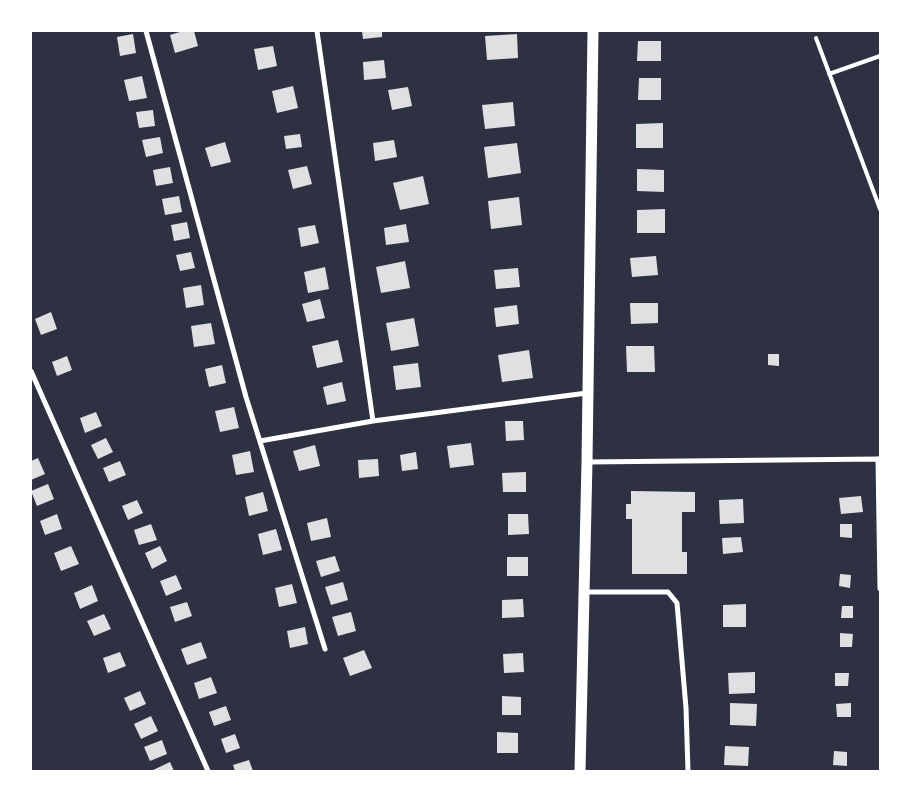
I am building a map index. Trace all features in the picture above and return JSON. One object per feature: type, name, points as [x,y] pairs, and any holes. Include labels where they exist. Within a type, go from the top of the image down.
[{"type":"main road","points":[[580,771],[587,462],[593,31]]},
{"type":"street","points":[[146,31],[246,397],[325,649]]},
{"type":"street","points":[[317,31],[373,421]]},
{"type":"street","points":[[31,372],[208,771]]},
{"type":"street","points":[[260,441],[373,421],[588,392]]},
{"type":"street","points":[[587,462],[879,459],[880,589]]},
{"type":"street","points":[[584,592],[668,592],[677,604],[686,708],[688,771]]},
{"type":"lane","points":[[816,38],[880,209]]},
{"type":"lane","points":[[829,74],[880,56]]},
{"type":"building","points":[[183,31],[194,31],[198,46],[175,53],[170,35]]},
{"type":"building","points":[[362,31],[382,31],[382,37],[363,39]]},
{"type":"building","points":[[133,34],[136,53],[120,56],[117,37]]},
{"type":"building","points":[[517,34],[518,58],[487,60],[485,36]]},
{"type":"building","points":[[638,41],[661,41],[661,61],[637,61]]},
{"type":"building","points":[[273,46],[277,66],[258,70],[254,49]]},
{"type":"building","points":[[384,60],[386,78],[364,80],[363,62]]},
{"type":"building","points":[[142,76],[147,98],[129,101],[124,80]]},
{"type":"building","points":[[639,78],[661,78],[661,100],[638,100]]},
{"type":"building","points":[[293,86],[298,108],[277,113],[272,91]]},
{"type":"building","points":[[408,87],[412,106],[392,110],[388,90]]},
{"type":"building","points":[[513,102],[515,126],[485,129],[482,105]]},
{"type":"building","points":[[153,110],[155,126],[139,128],[136,112]]},
{"type":"building","points":[[663,123],[663,148],[636,148],[636,124]]},
{"type":"building","points":[[300,134],[302,147],[286,149],[284,136]]},
{"type":"building","points":[[160,137],[163,153],[146,157],[142,140]]},
{"type":"building","points":[[394,140],[397,157],[375,161],[373,143]]},
{"type":"building","points":[[225,142],[231,162],[211,167],[205,148]]},
{"type":"building","points":[[517,143],[521,173],[488,178],[484,147]]},
{"type":"building","points":[[307,166],[312,184],[293,189],[288,170]]},
{"type":"building","points":[[170,167],[173,183],[156,186],[153,170]]},
{"type":"building","points":[[637,169],[664,170],[664,192],[637,191]]},
{"type":"building","points":[[423,176],[429,204],[400,210],[393,183]]},
{"type":"building","points":[[179,196],[182,212],[165,215],[162,199]]},
{"type":"building","points":[[519,197],[522,225],[491,229],[488,201]]},
{"type":"building","points":[[665,209],[665,233],[637,233],[637,210]]},
{"type":"building","points":[[187,222],[190,238],[174,241],[171,225]]},
{"type":"building","points":[[406,224],[409,242],[386,245],[384,228]]},
{"type":"building","points":[[315,225],[319,243],[301,247],[298,228]]},
{"type":"building","points":[[191,252],[195,268],[180,271],[176,255]]},
{"type":"building","points":[[656,256],[658,275],[632,277],[630,258]]},
{"type":"building","points":[[405,261],[410,288],[381,293],[376,267]]},
{"type":"building","points":[[325,267],[329,289],[308,293],[304,272]]},
{"type":"building","points":[[518,268],[520,287],[496,289],[494,270]]},
{"type":"building","points":[[201,285],[204,305],[186,308],[183,288]]},
{"type":"building","points":[[320,299],[325,318],[307,322],[302,304]]},
{"type":"building","points":[[630,303],[658,303],[658,323],[631,324]]},
{"type":"building","points":[[517,305],[519,324],[496,327],[494,308]]},
{"type":"building","points":[[51,312],[57,329],[41,335],[35,319]]},
{"type":"building","points":[[414,318],[419,346],[391,351],[386,323]]},
{"type":"building","points":[[211,323],[215,344],[194,347],[191,326]]},
{"type":"building","points":[[338,340],[343,362],[317,368],[312,346]]},
{"type":"building","points":[[626,346],[654,346],[655,372],[627,372]]},
{"type":"building","points":[[529,350],[533,378],[502,382],[498,355]]},
{"type":"building","points":[[768,354],[779,354],[779,366],[768,365]]},
{"type":"building","points":[[67,356],[72,370],[57,376],[52,362]]},
{"type":"building","points":[[418,363],[421,387],[396,390],[393,366]]},
{"type":"building","points":[[222,365],[226,383],[209,387],[205,369]]},
{"type":"building","points":[[342,382],[346,401],[327,405],[323,387]]},
{"type":"building","points":[[234,407],[239,428],[220,432],[215,411]]},
{"type":"building","points":[[96,412],[102,426],[85,433],[80,418]]},
{"type":"building","points":[[505,421],[523,421],[524,440],[506,441]]},
{"type":"building","points":[[106,438],[113,452],[98,459],[91,445]]},
{"type":"building","points":[[471,443],[474,465],[450,468],[447,446]]},
{"type":"building","points":[[315,445],[320,466],[299,471],[293,451]]},
{"type":"building","points":[[250,451],[254,472],[236,475],[232,455]]},
{"type":"building","points":[[416,452],[418,469],[402,471],[400,455]]},
{"type":"building","points":[[38,458],[45,474],[31,480],[31,461]]},
{"type":"building","points":[[378,459],[379,476],[359,478],[358,460]]},
{"type":"building","points":[[120,461],[126,475],[109,482],[103,468]]},
{"type":"building","points":[[526,472],[526,492],[503,492],[502,473]]},
{"type":"building","points":[[48,484],[54,499],[37,506],[31,491]]},
{"type":"building","points":[[631,491],[695,492],[695,512],[682,512],[682,552],[687,552],[687,574],[632,574],[632,519],[626,519],[626,504],[631,504]]},
{"type":"building","points":[[263,492],[268,511],[249,516],[245,497]]},
{"type":"building","points":[[861,496],[863,512],[841,514],[839,498]]},
{"type":"building","points":[[743,499],[744,523],[720,524],[719,500]]},
{"type":"building","points":[[137,500],[143,513],[128,520],[122,506]]},
{"type":"building","points":[[57,514],[62,529],[45,535],[40,521]]},
{"type":"building","points":[[508,514],[528,514],[529,534],[508,535]]},
{"type":"building","points":[[327,518],[331,537],[311,541],[307,523]]},
{"type":"building","points":[[151,524],[157,540],[139,545],[134,530]]},
{"type":"building","points":[[840,524],[852,524],[852,538],[840,537]]},
{"type":"building","points":[[276,529],[282,550],[263,555],[258,534]]},
{"type":"building","points":[[741,537],[743,552],[723,554],[722,538]]},
{"type":"building","points":[[71,546],[79,564],[61,571],[54,553]]},
{"type":"building","points":[[160,546],[167,561],[152,569],[145,553]]},
{"type":"building","points":[[335,556],[340,571],[321,577],[316,561]]},
{"type":"building","points":[[507,557],[528,557],[528,576],[507,576]]},
{"type":"building","points":[[840,574],[851,575],[850,588],[839,586]]},
{"type":"building","points":[[176,575],[182,589],[166,596],[160,581]]},
{"type":"building","points":[[343,582],[348,600],[331,605],[325,587]]},
{"type":"building","points":[[292,584],[297,603],[279,607],[275,588]]},
{"type":"building","points":[[92,585],[98,601],[80,609],[74,593]]},
{"type":"building","points":[[523,599],[524,617],[502,618],[502,600]]},
{"type":"building","points":[[187,602],[192,616],[175,622],[170,607]]},
{"type":"building","points":[[746,604],[746,627],[723,627],[723,605]]},
{"type":"building","points":[[842,606],[853,606],[853,618],[841,618]]},
{"type":"building","points":[[351,612],[356,631],[338,636],[332,617]]},
{"type":"building","points":[[104,614],[111,629],[94,636],[87,621]]},
{"type":"building","points":[[305,627],[308,644],[290,648],[287,631]]},
{"type":"building","points":[[840,633],[853,634],[852,647],[840,647]]},
{"type":"building","points":[[201,642],[207,658],[187,665],[181,649]]},
{"type":"building","points":[[364,650],[372,668],[350,676],[343,658]]},
{"type":"building","points":[[120,652],[126,666],[108,673],[103,658]]},
{"type":"building","points":[[523,653],[524,672],[504,673],[503,654]]},
{"type":"building","points":[[755,672],[755,693],[729,694],[728,673]]},
{"type":"building","points":[[835,673],[849,673],[848,686],[835,686]]},
{"type":"building","points":[[211,677],[217,693],[199,699],[194,683]]},
{"type":"building","points":[[140,691],[146,704],[130,711],[124,698]]},
{"type":"building","points":[[502,696],[521,697],[521,715],[502,715]]},
{"type":"building","points":[[730,703],[757,704],[756,726],[730,725]]},
{"type":"building","points":[[851,703],[851,717],[837,717],[836,704]]},
{"type":"building","points":[[226,706],[231,720],[214,726],[209,712]]},
{"type":"building","points":[[151,716],[158,731],[141,739],[134,724]]},
{"type":"building","points":[[497,732],[518,733],[518,753],[497,753]]},
{"type":"building","points":[[235,734],[240,748],[226,753],[221,739]]},
{"type":"building","points":[[162,740],[167,754],[150,761],[144,747]]},
{"type":"building","points":[[725,746],[749,747],[748,766],[724,765]]},
{"type":"building","points":[[834,751],[847,752],[847,766],[833,765]]},
{"type":"building","points":[[249,760],[253,771],[235,771],[233,765]]},
{"type":"building","points":[[170,762],[174,771],[151,771]]}]
